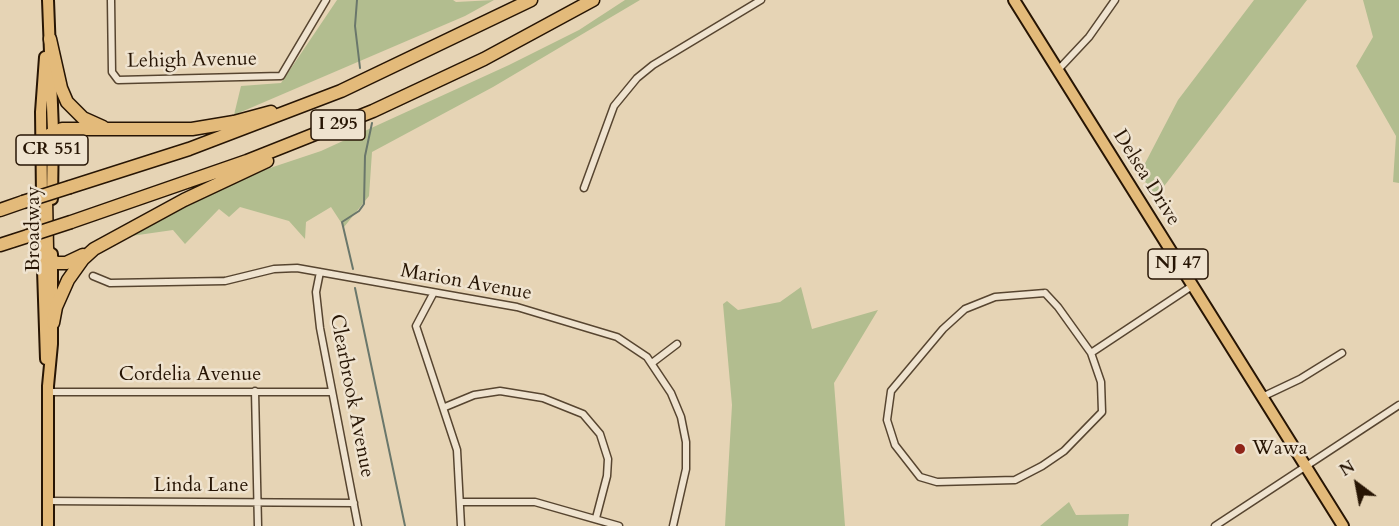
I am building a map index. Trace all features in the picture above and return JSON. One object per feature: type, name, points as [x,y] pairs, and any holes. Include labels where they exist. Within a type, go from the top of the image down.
[{"type":"highway","name":"I 295","points":[[0,210],[209,142],[341,91],[531,0]]},
{"type":"highway","name":"I 295","points":[[0,245],[256,158],[373,111],[484,59],[593,0]]},
{"type":"highway","points":[[50,39],[62,92],[69,106],[87,121],[113,130]]},
{"type":"highway","points":[[42,146],[53,131],[212,127],[341,91]]},
{"type":"highway","points":[[42,190],[46,198],[46,248],[52,261],[61,263],[74,261],[184,200],[373,111]]},
{"type":"highway","points":[[52,323],[56,307],[68,280],[83,259],[94,249]]},
{"type":"main road","name":"Broadway","points":[[47,0],[53,131],[52,323],[48,389]]},
{"type":"main road","name":"Broadway","points":[[47,0],[42,146],[42,272],[48,389],[48,526]]},
{"type":"main road","name":"Delsea Drive","points":[[1014,0],[1343,526]]},
{"type":"street","name":"Lehigh Avenue","points":[[111,0],[112,68],[118,80],[281,76],[326,0]]},
{"type":"street","points":[[584,188],[614,106],[637,78],[653,64],[762,0]]},
{"type":"street","points":[[1057,71],[1089,37],[1115,0]]},
{"type":"street","name":"Marion Avenue","points":[[93,276],[110,283],[225,281],[274,269],[297,268],[517,308],[576,323],[617,337],[640,351],[652,363],[675,400],[686,442],[684,486],[673,526]]},
{"type":"street","name":"Clearbrook Avenue","points":[[320,272],[315,292],[358,526]]},
{"type":"street","points":[[1091,353],[1192,286]]},
{"type":"street","points":[[1045,293],[1059,307],[1091,353],[1101,382],[1102,412],[1064,451],[1015,480],[931,482],[920,477],[895,445],[887,420],[891,391],[943,329],[965,309],[995,297],[1045,293]]},
{"type":"street","points":[[433,294],[416,326],[445,407],[457,450],[460,526]]},
{"type":"street","points":[[652,363],[677,344]]},
{"type":"street","points":[[1262,397],[1300,379],[1342,353]]},
{"type":"street","name":"Cordelia Avenue","points":[[48,389],[332,392]]},
{"type":"street","points":[[255,391],[258,526]]},
{"type":"street","points":[[445,407],[474,395],[500,391],[543,398],[583,414],[600,434],[608,459],[608,476],[596,518]]},
{"type":"street","points":[[1215,526],[1399,405]]},
{"type":"street","name":"Linda Lane","points":[[48,501],[354,503]]},
{"type":"street","points":[[460,502],[535,502],[619,526]]},
{"type":"green space","points":[[337,0],[453,0],[456,2],[494,0],[465,16],[234,115],[241,86],[281,83]]},
{"type":"green space","points":[[625,0],[640,0],[493,87],[372,152],[369,196],[344,227],[331,207],[306,222],[305,239],[289,221],[240,207],[229,217],[219,209],[185,244],[173,230],[124,237],[246,176],[321,151],[509,65],[579,30]]},
{"type":"green space","points":[[1254,0],[1307,0],[1155,198],[1140,173],[1178,100]]},
{"type":"green space","points":[[1363,0],[1399,0],[1399,183],[1393,182],[1396,136],[1356,66],[1373,37]]},
{"type":"green space","points":[[801,287],[812,329],[878,310],[834,383],[845,526],[725,526],[732,405],[723,304],[727,301],[738,310],[780,302]]},
{"type":"green space","points":[[1069,502],[1076,515],[1129,514],[1128,526],[1040,526]]},
{"type":"waterway","points":[[357,0],[355,26],[360,68]]},
{"type":"waterway","points":[[353,269],[342,222],[359,211],[364,204],[365,156],[372,123]]},
{"type":"waterway","points":[[355,288],[405,526]]},
{"type":"place","name":"Wawa","points":[[1240,449]]}]
